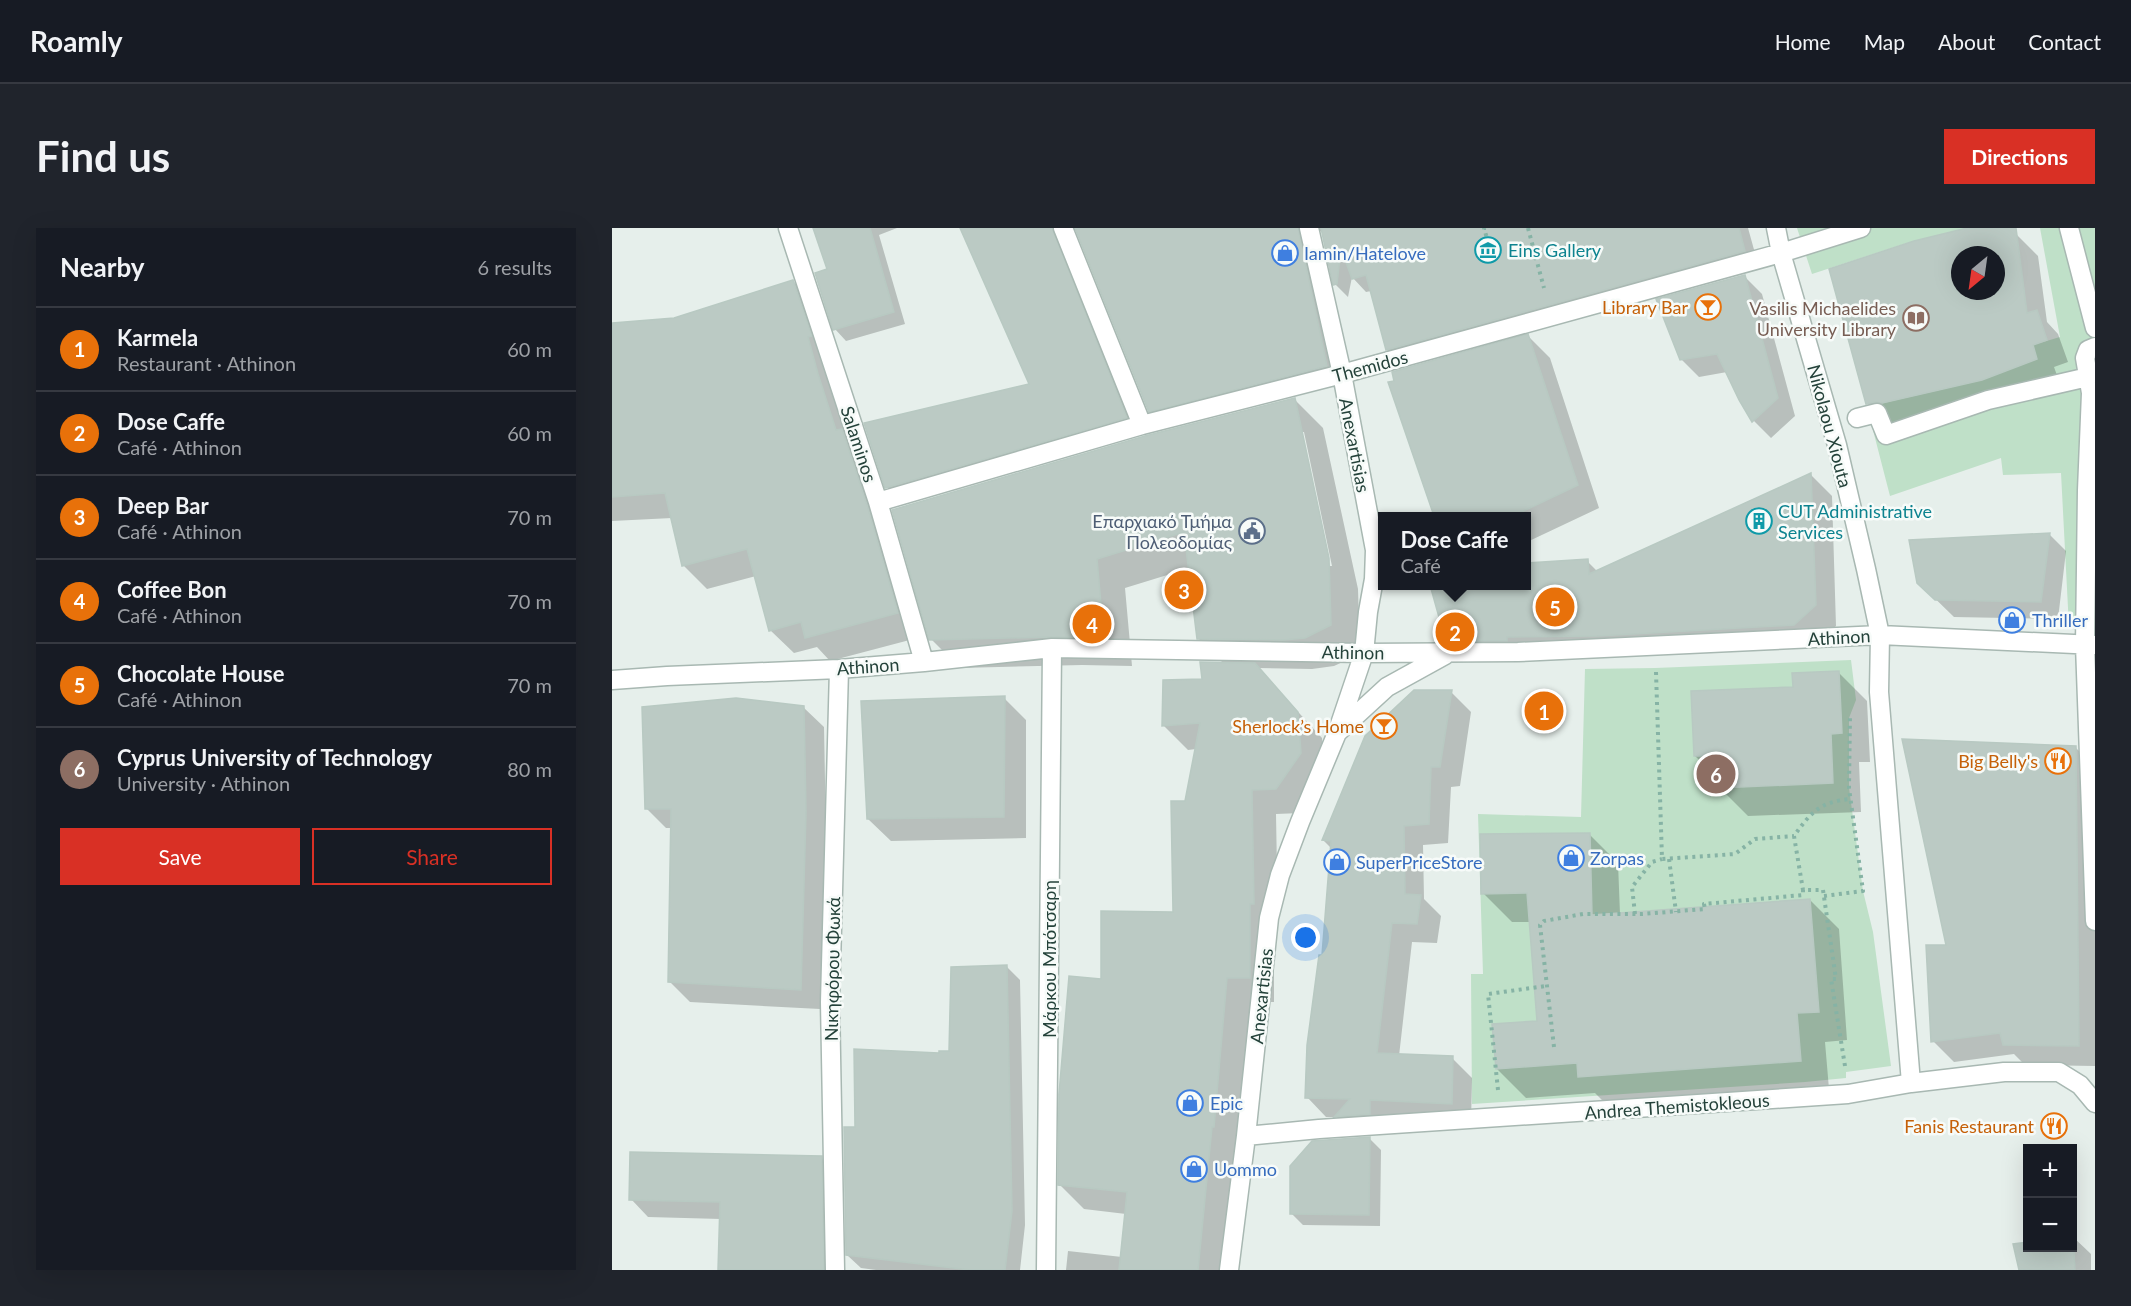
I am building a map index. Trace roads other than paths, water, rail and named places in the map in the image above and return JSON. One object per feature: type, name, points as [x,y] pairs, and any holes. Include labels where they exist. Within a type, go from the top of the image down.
[{"type":"street","name":"Salaminos","points":[[788,228],[878,502],[924,662]]},
{"type":"street","points":[[1063,228],[1142,425]]},
{"type":"street","name":"Anexartisias","points":[[1229,1270],[1269,918],[1280,875],[1337,733],[1364,653],[1374,579],[1375,550],[1342,374],[1309,228]]},
{"type":"street","name":"Nikolaou Xiouta","points":[[1776,228],[1781,254],[1837,445],[1880,635],[1879,692],[1911,1083]]},
{"type":"street","name":"Themidos","points":[[878,502],[1142,425],[1342,374],[1781,254],[1861,228]]},
{"type":"street","points":[[2069,228],[2095,328]]},
{"type":"street","points":[[2095,347],[2088,350],[2085,358],[2091,387],[2087,490],[2095,921]]},
{"type":"street","points":[[1857,418],[1877,413],[1886,435],[1988,400],[2091,387]]},
{"type":"street","name":"Athinon","points":[[612,680],[668,675],[839,669],[1052,648],[1449,653],[1880,635],[2090,645]]},
{"type":"street","name":"Μάρκου Μπότσαρη","points":[[1046,1270],[1052,648]]},
{"type":"street","name":"Anexartisias","points":[[1337,733],[1387,687],[1449,653]]},
{"type":"street","name":"Νικηφόρου Φωκά","points":[[835,1270],[830,1002],[839,669]]},
{"type":"street","name":"Andrea Themistokleous","points":[[1246,1136],[1848,1094],[2004,1071],[2059,1072],[2079,1085],[2095,1103]]},
{"type":"place","name":"Eins Gallery","points":[[1488,250]]},
{"type":"place","name":"Iamin/Hatelove","points":[[1285,253]]},
{"type":"place","name":"Library Bar","points":[[1708,307]]},
{"type":"place","name":"Vasilis Michaelides University Library","points":[[1916,318]]},
{"type":"place","name":"CUT Administrative Services","points":[[1759,521]]},
{"type":"place","name":"Επαρχιακό Τμήμα Πολεοδομίας","points":[[1252,531]]},
{"type":"place","name":"Deep Bar","points":[[1184,590]]},
{"type":"place","name":"Chocolate House","points":[[1555,607]]},
{"type":"place","name":"Thriller","points":[[2012,620]]},
{"type":"place","name":"Coffee Bon","points":[[1092,624]]},
{"type":"place","name":"Dose Caffe","points":[[1455,632]]},
{"type":"place","name":"Karmela","points":[[1544,711]]},
{"type":"place","name":"Sherlock’s Home","points":[[1384,726]]},
{"type":"place","name":"Big Belly's","points":[[2058,761]]},
{"type":"place","name":"Cyprus University of Technology","points":[[1716,774]]},
{"type":"place","name":"Zorpas","points":[[1571,858]]},
{"type":"place","name":"SuperPriceStore","points":[[1337,862]]},
{"type":"place","name":"Epic","points":[[1190,1103]]},
{"type":"place","name":"Fanis Restaurant","points":[[2054,1126]]},
{"type":"place","name":"Uommo","points":[[1194,1169]]}]
